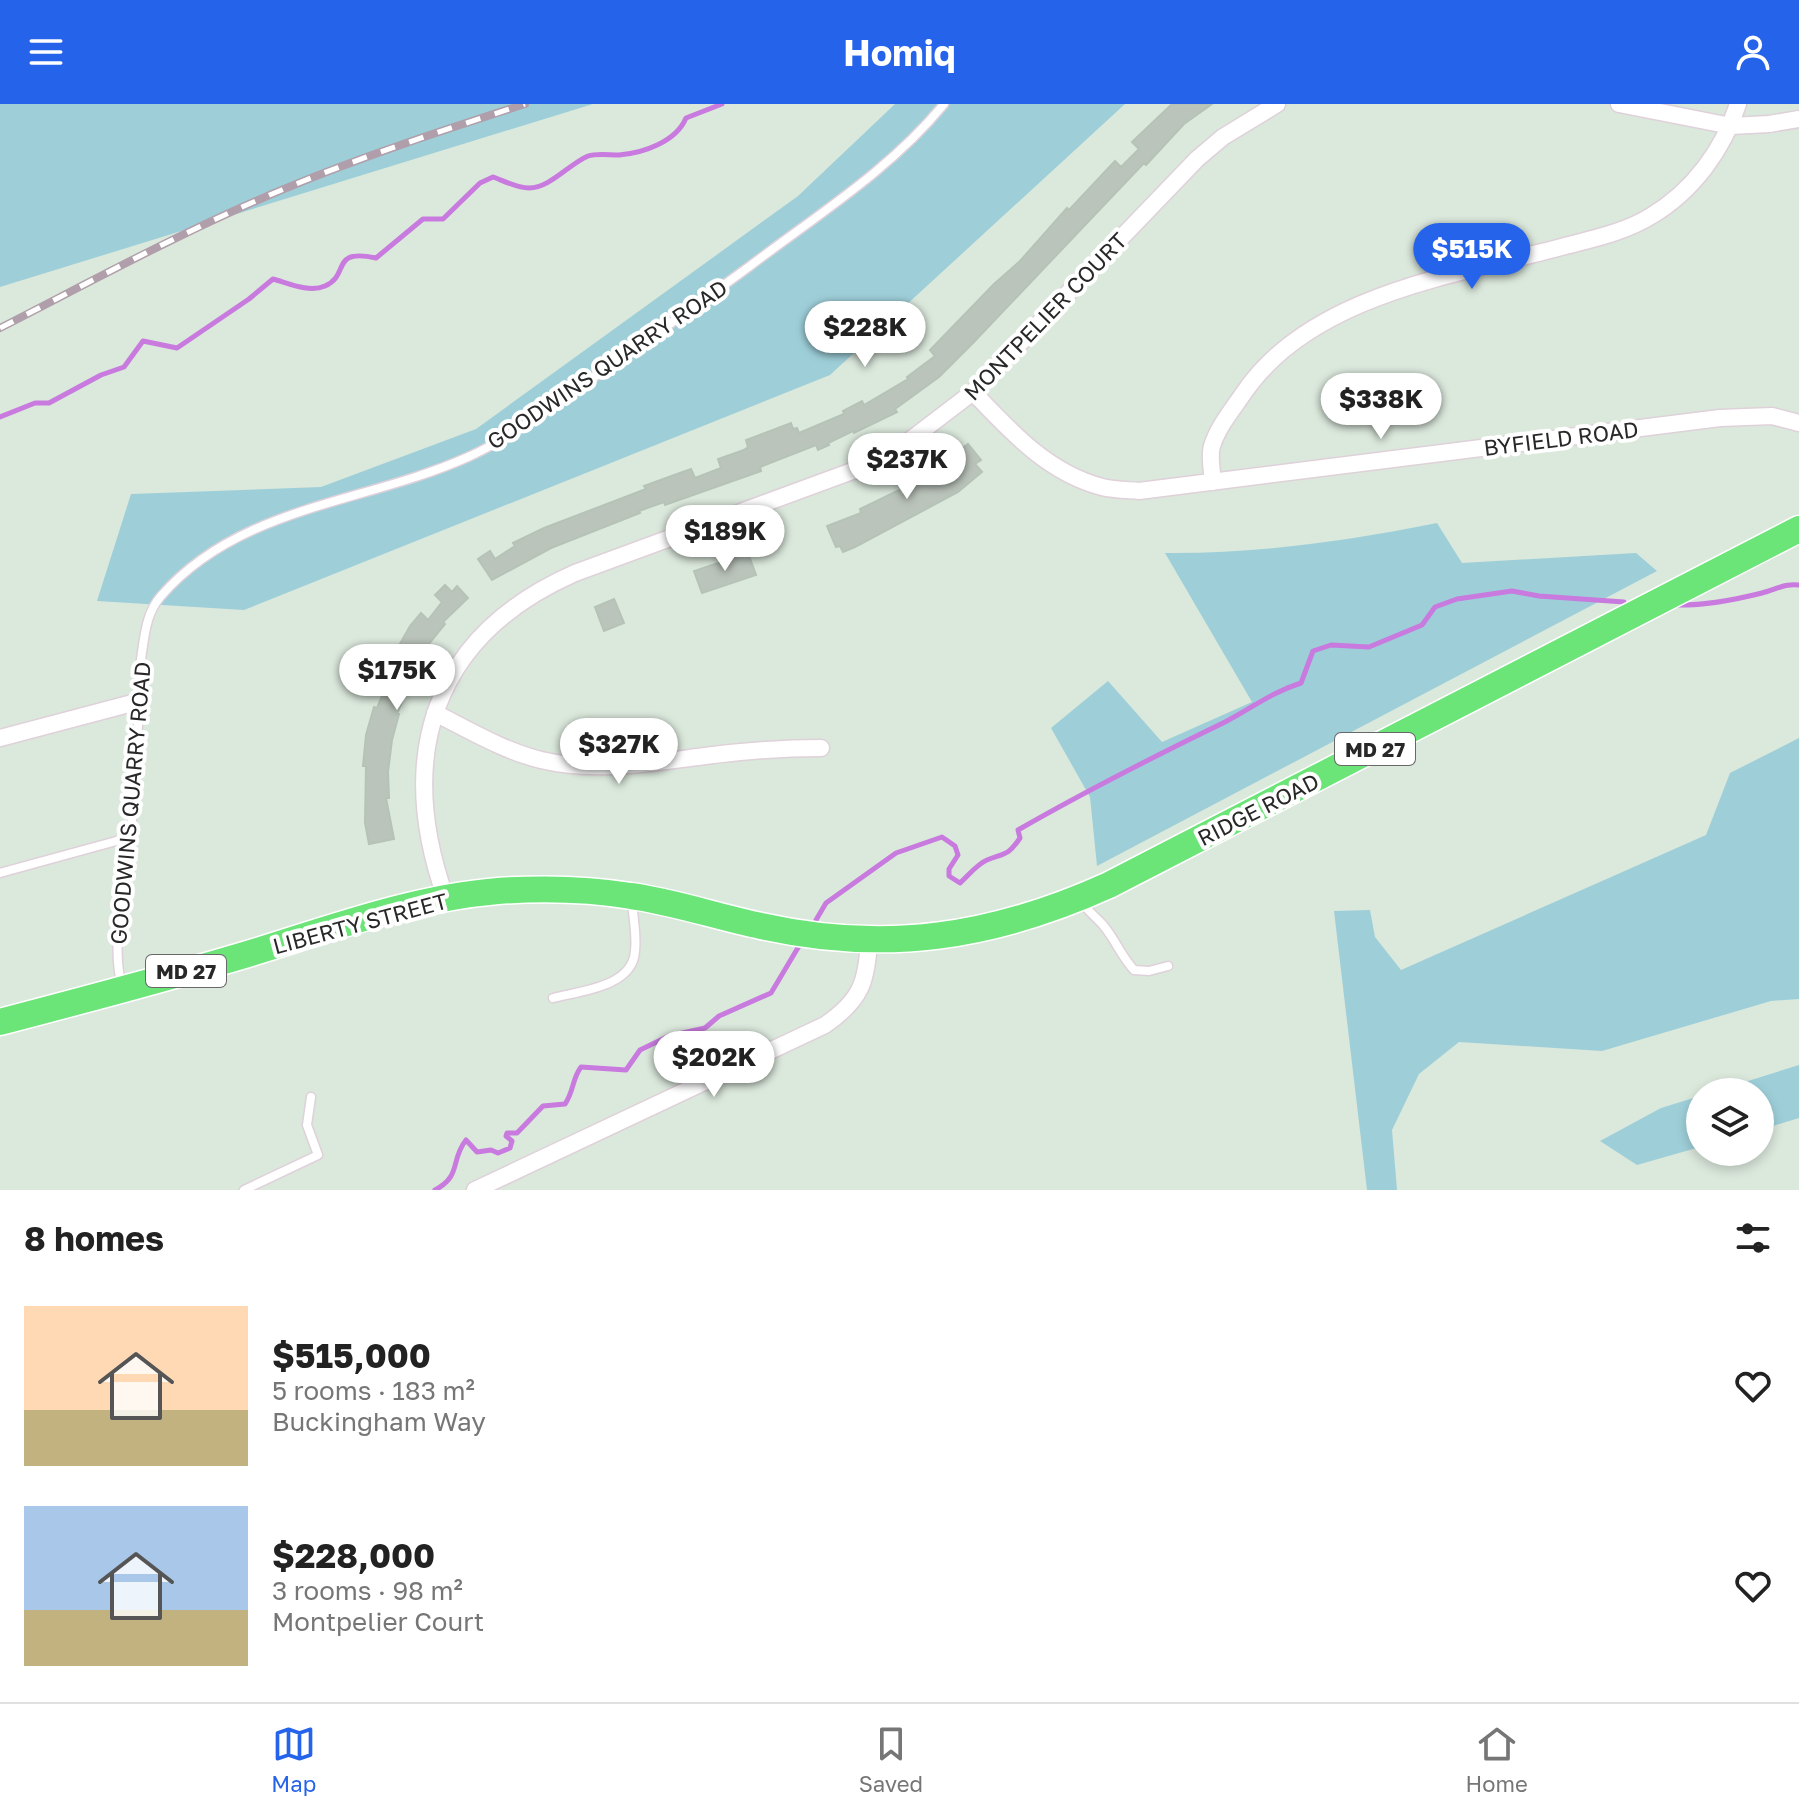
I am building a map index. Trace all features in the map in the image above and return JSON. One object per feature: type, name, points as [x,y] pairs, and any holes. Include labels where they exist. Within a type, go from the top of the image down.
[{"type":"highway","name":"RIDGE ROAD","points":[[869,940],[930,937],[1003,925],[1080,898],[1799,529]]},
{"type":"highway","name":"LIBERTY STREET","points":[[0,1022],[372,915],[496,892],[537,890],[631,896],[761,927],[869,940]]},
{"type":"street","name":"MONTPELIER COURT","points":[[446,899],[429,842],[423,804],[425,759],[441,694],[457,666],[499,618],[543,587],[855,470],[901,447],[973,392],[1197,159],[1223,137],[1277,104]]},
{"type":"street","points":[[1619,104],[1731,126],[1799,119]]},
{"type":"street","points":[[1213,482],[1211,448],[1226,419],[1250,383],[1267,365],[1308,333],[1347,310],[1409,287],[1615,232],[1652,216],[1710,164],[1731,126],[1738,104]]},
{"type":"street","name":"BYFIELD ROAD","points":[[973,392],[1024,445],[1066,472],[1102,487],[1139,491],[1720,418],[1772,416],[1799,423]]},
{"type":"street","points":[[0,738],[140,701]]},
{"type":"street","points":[[435,713],[505,748],[540,760],[573,766],[604,767],[773,749],[821,748]]},
{"type":"street","points":[[475,1190],[825,1025],[843,1013],[862,988],[867,972],[869,940]]},
{"type":"lane","name":"GOODWINS QUARRY ROAD","points":[[123,989],[118,971],[118,947],[131,837],[141,658],[151,610],[178,579],[249,533],[307,507],[446,466],[506,436],[669,326],[847,196],[902,149],[944,104]]},
{"type":"lane","points":[[0,873],[131,837]]},
{"type":"lane","points":[[553,998],[616,980],[628,970],[636,953],[631,896]]},
{"type":"lane","points":[[1080,898],[1134,970],[1149,971],[1168,966]]},
{"type":"lane","points":[[244,1190],[318,1155],[307,1125],[311,1097]]},
{"type":"shaded area","points":[[0,104],[593,104],[0,287]]},
{"type":"shaded area","points":[[895,104],[1125,104],[830,375],[244,610],[97,601],[131,494],[321,487],[476,429],[798,196]]},
{"type":"shaded area","points":[[1437,523],[1462,563],[1636,553],[1657,571],[1097,866],[1090,797],[1051,728],[1108,681],[1162,742],[1252,702],[1165,553],[1301,545]]},
{"type":"shaded area","points":[[1799,738],[1799,999],[1771,1001],[1602,1051],[1459,1042],[1419,1074],[1392,1130],[1397,1190],[1367,1190],[1334,911],[1370,910],[1375,937],[1401,970],[1706,835],[1730,773]]},
{"type":"shaded area","points":[[1799,1065],[1799,1118],[1774,1126],[1774,1078],[1758,1078]]},
{"type":"shaded area","points":[[1686,1100],[1686,1151],[1637,1165],[1600,1141],[1661,1108]]},
{"type":"building","points":[[1172,104],[1212,104],[1184,124],[1146,165],[1144,163],[973,343],[939,377],[895,409],[897,412],[818,450],[816,445],[760,467],[761,471],[639,511],[551,548],[492,580],[478,559],[490,551],[495,559],[515,546],[513,543],[646,489],[644,486],[691,469],[695,478],[721,468],[718,459],[744,450],[748,447],[746,440],[791,423],[799,433],[844,414],[843,411],[862,401],[864,405],[908,379],[935,356],[930,350],[1020,261],[1067,208],[1069,210],[1115,161],[1121,167],[1139,149],[1132,142]]},
{"type":"building","points":[[968,444],[981,460],[975,464],[982,472],[958,492],[855,547],[843,552],[840,546],[836,547],[827,526],[861,513],[860,509],[899,490],[902,495],[925,481],[923,478]]},
{"type":"building","points":[[748,553],[756,575],[702,593],[694,571]]},
{"type":"building","points":[[445,585],[452,592],[457,586],[468,598],[443,622],[445,624],[418,657],[405,679],[410,682],[397,714],[388,772],[389,798],[386,798],[394,839],[369,844],[365,823],[366,766],[363,766],[366,735],[374,707],[377,708],[385,689],[373,683],[378,671],[383,674],[410,626],[421,613],[428,620],[442,602],[435,595]]},
{"type":"building","points":[[614,599],[624,623],[604,631],[595,607]]},
{"type":"waterway","points":[[0,417],[35,403],[49,403],[101,375],[124,367],[143,341],[177,348],[273,279],[305,288],[325,286],[333,281],[346,260],[361,256],[376,258],[423,219],[443,219],[480,183],[493,177],[520,187],[537,187],[588,156],[628,154],[658,145],[675,134],[686,118],[722,104]]},
{"type":"waterway","points":[[1674,605],[1718,602],[1799,585]]},
{"type":"waterway","points":[[816,920],[826,903],[896,853],[942,837],[955,846],[958,855],[949,869],[949,876],[960,883],[983,862],[1012,848],[1020,838],[1018,830],[1301,683],[1313,651],[1331,645],[1369,647],[1422,625],[1435,607],[1457,599],[1512,591],[1624,602]]},
{"type":"waterway","points":[[435,1190],[449,1179],[466,1140],[477,1152],[491,1150],[498,1153],[510,1148],[512,1141],[506,1136],[507,1133],[517,1133],[543,1106],[565,1104],[581,1067],[626,1070],[640,1050],[669,1036],[705,1028],[719,1016],[771,993],[799,946]]},
{"type":"railway","points":[[0,328],[248,204],[374,154],[525,104]]}]
